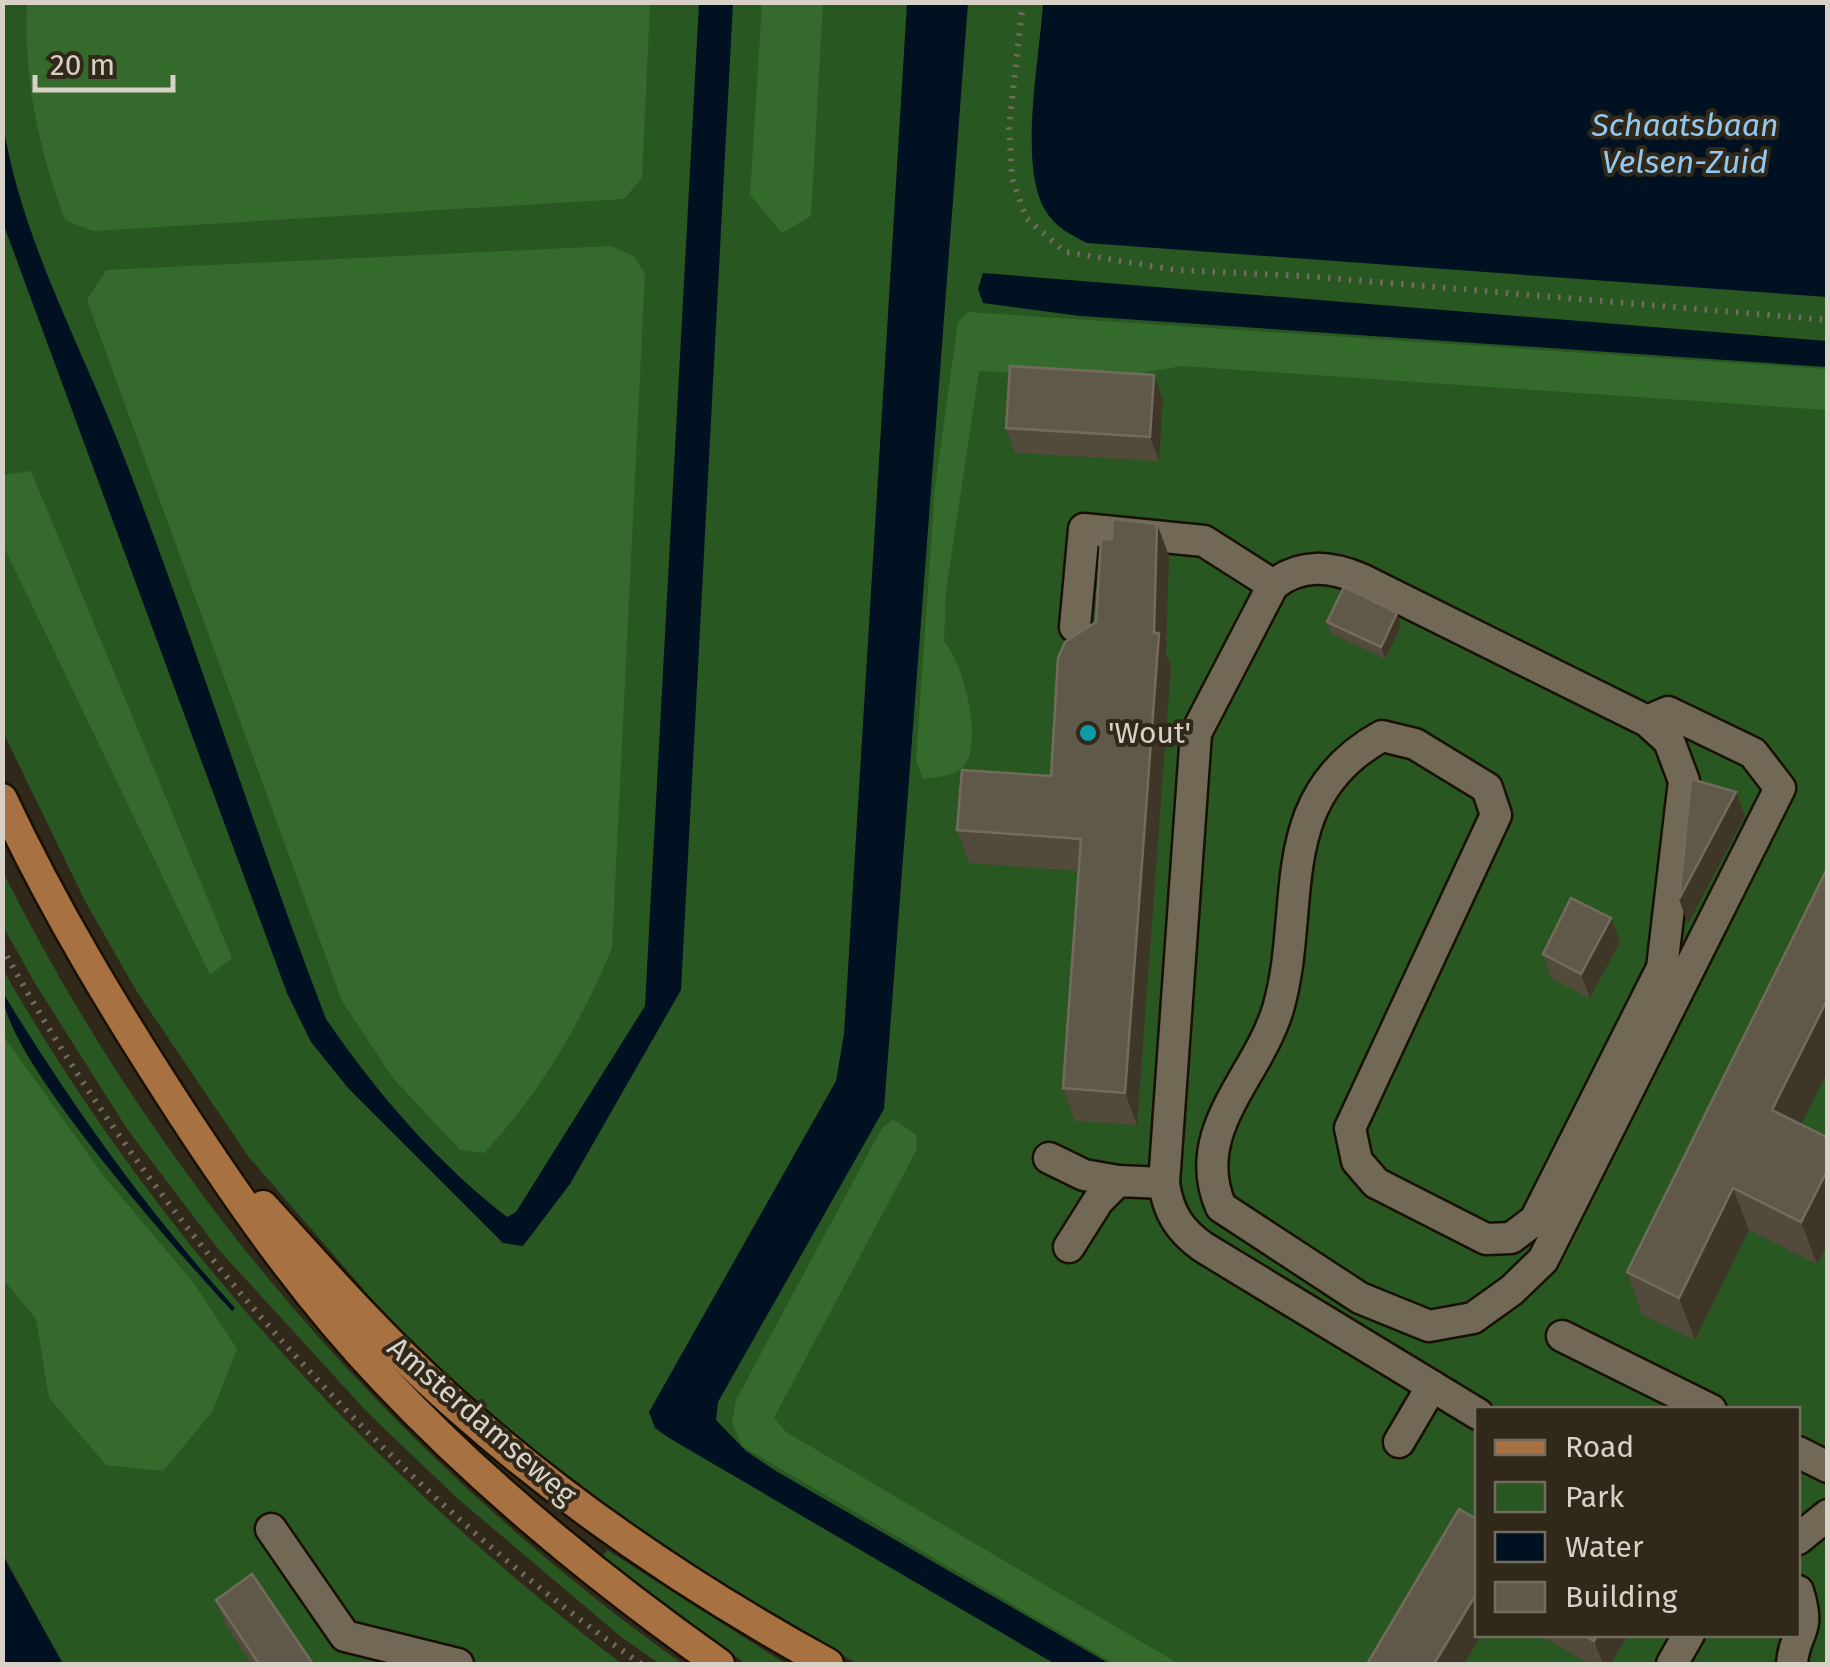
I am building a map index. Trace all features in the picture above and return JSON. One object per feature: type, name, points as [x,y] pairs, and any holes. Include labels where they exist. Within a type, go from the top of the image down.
[{"type":"main road","name":"Amsterdamseweg","points":[[2,799],[86,963],[264,1236],[384,1379],[542,1527],[718,1664]]},
{"type":"main road","name":"Amsterdamseweg","points":[[185,1118],[385,1338],[492,1437],[630,1543],[828,1664]]},
{"type":"lane","points":[[1076,628],[1084,528],[1204,541],[1273,585]]},
{"type":"lane","points":[[1475,1412],[1193,1240],[1169,1210],[1164,1183],[1196,733],[1273,585],[1307,568],[1344,571],[1647,721],[1669,741],[1684,781],[1662,968],[1535,1220],[1511,1238],[1486,1239],[1376,1183],[1357,1160],[1350,1128],[1496,815],[1487,788],[1415,744],[1382,736],[1349,754],[1318,798],[1294,864],[1277,1012],[1211,1146],[1210,1184],[1221,1207],[1360,1298],[1429,1326],[1473,1318],[1512,1290],[1543,1260],[1780,788],[1753,754],[1668,712],[1647,721]]},
{"type":"lane","points":[[1050,1158],[1084,1175],[1164,1183]]},
{"type":"lane","points":[[1069,1247],[1098,1201],[1118,1181]]},
{"type":"lane","points":[[1562,1336],[1705,1407]]},
{"type":"lane","points":[[1398,1442],[1432,1386]]},
{"type":"lane","points":[[1800,1453],[1828,1467]]},
{"type":"lane","points":[[1800,1537],[1828,1514]]},
{"type":"lane","points":[[271,1529],[345,1636],[458,1664]]},
{"type":"lane","points":[[1786,1663],[1804,1636],[1806,1616],[1800,1596]]},
{"type":"lane","points":[[1672,1664],[1688,1637]]},
{"type":"path","points":[[1023,2],[1008,126],[1012,178],[1026,218],[1064,252],[1176,270],[1305,276],[1828,320]]},
{"type":"green space","points":[[2,3],[1827,3],[1827,1664],[858,1664],[739,1597],[598,1501],[499,1423],[390,1320],[248,1156],[137,992],[85,901],[3,732]]},
{"type":"green space","points":[[27,3],[650,3],[642,178],[624,199],[93,231],[65,220],[48,167],[30,86]]},
{"type":"green space","points":[[762,3],[823,3],[811,216],[782,233],[750,195]]},
{"type":"green space","points":[[611,246],[634,256],[645,273],[612,948],[573,1030],[523,1106],[484,1153],[460,1150],[393,1078],[342,1001],[87,300],[106,270]]},
{"type":"green space","points":[[968,312],[1827,369],[1827,410],[1182,366],[1110,378],[979,371],[946,591],[944,641],[964,685],[972,743],[961,769],[923,779],[916,760],[935,487],[958,322]]},
{"type":"green space","points":[[31,471],[232,958],[210,975],[3,545],[3,475]]},
{"type":"green space","points":[[2,870],[65,986],[135,1099],[211,1206],[294,1309],[383,1406],[477,1498],[578,1584],[683,1664],[660,1664],[620,1636],[457,1498],[368,1413],[219,1250],[127,1129],[33,980],[3,926]]},
{"type":"green space","points":[[2,968],[63,1068],[130,1165],[201,1258],[277,1347],[442,1513],[530,1591],[622,1664],[63,1664],[3,1554]]},
{"type":"green space","points":[[2,1034],[105,1178],[193,1282],[237,1349],[212,1412],[163,1471],[106,1465],[49,1398],[36,1319],[3,1279]]},
{"type":"green space","points":[[893,1119],[916,1135],[917,1149],[774,1418],[786,1432],[1179,1664],[1115,1664],[742,1446],[732,1423],[736,1400],[882,1128]]},
{"type":"green space","points":[[607,1550],[786,1664],[746,1664],[601,1559]]},
{"type":"water","points":[[699,3],[733,3],[681,990],[570,1184],[523,1246],[503,1243],[348,1088],[311,1042],[287,993],[3,223],[3,123],[11,165],[37,248],[148,520],[326,1019],[409,1125],[507,1217],[516,1212],[645,1006]]},
{"type":"water","points":[[907,3],[968,3],[884,1109],[718,1402],[716,1420],[746,1451],[776,1471],[1110,1664],[1055,1664],[669,1438],[655,1428],[649,1412],[836,1081],[844,1034]]},
{"type":"water","name":"Schaatsbaan Velsen-Zuid","points":[[1043,3],[1827,3],[1827,297],[1087,243],[1054,221],[1037,190],[1032,139]]},
{"type":"water","points":[[983,273],[1827,341],[1827,367],[1080,316],[983,303],[978,289]]},
{"type":"water","points":[[3,993],[112,1156],[235,1308],[232,1311],[138,1204],[62,1107],[31,1062],[11,1023]]},
{"type":"water","points":[[3,1554],[7,1564],[63,1664],[3,1664]]},
{"type":"building","points":[[1010,366],[1154,375],[1150,437],[1006,428]]},
{"type":"building","points":[[1113,519],[1157,524],[1154,633],[1159,633],[1125,1093],[1063,1088],[1081,839],[957,830],[962,770],[1051,776],[1058,658],[1065,642],[1096,622],[1101,539],[1112,539]]},
{"type":"building","points":[[1344,587],[1397,613],[1381,647],[1327,622]]},
{"type":"building","points":[[1691,779],[1736,792],[1679,899]]},
{"type":"building","points":[[1828,867],[1828,998],[1772,1110],[1828,1138],[1828,1169],[1801,1222],[1733,1188],[1679,1298],[1627,1272]]},
{"type":"building","points":[[1571,898],[1611,918],[1581,974],[1543,954]]},
{"type":"building","points":[[1459,1509],[1475,1518],[1475,1596],[1434,1664],[1367,1664]]},
{"type":"building","points":[[252,1574],[313,1664],[259,1664],[216,1600]]},
{"type":"place","name":"'Wout'","points":[[1088,733]]}]
